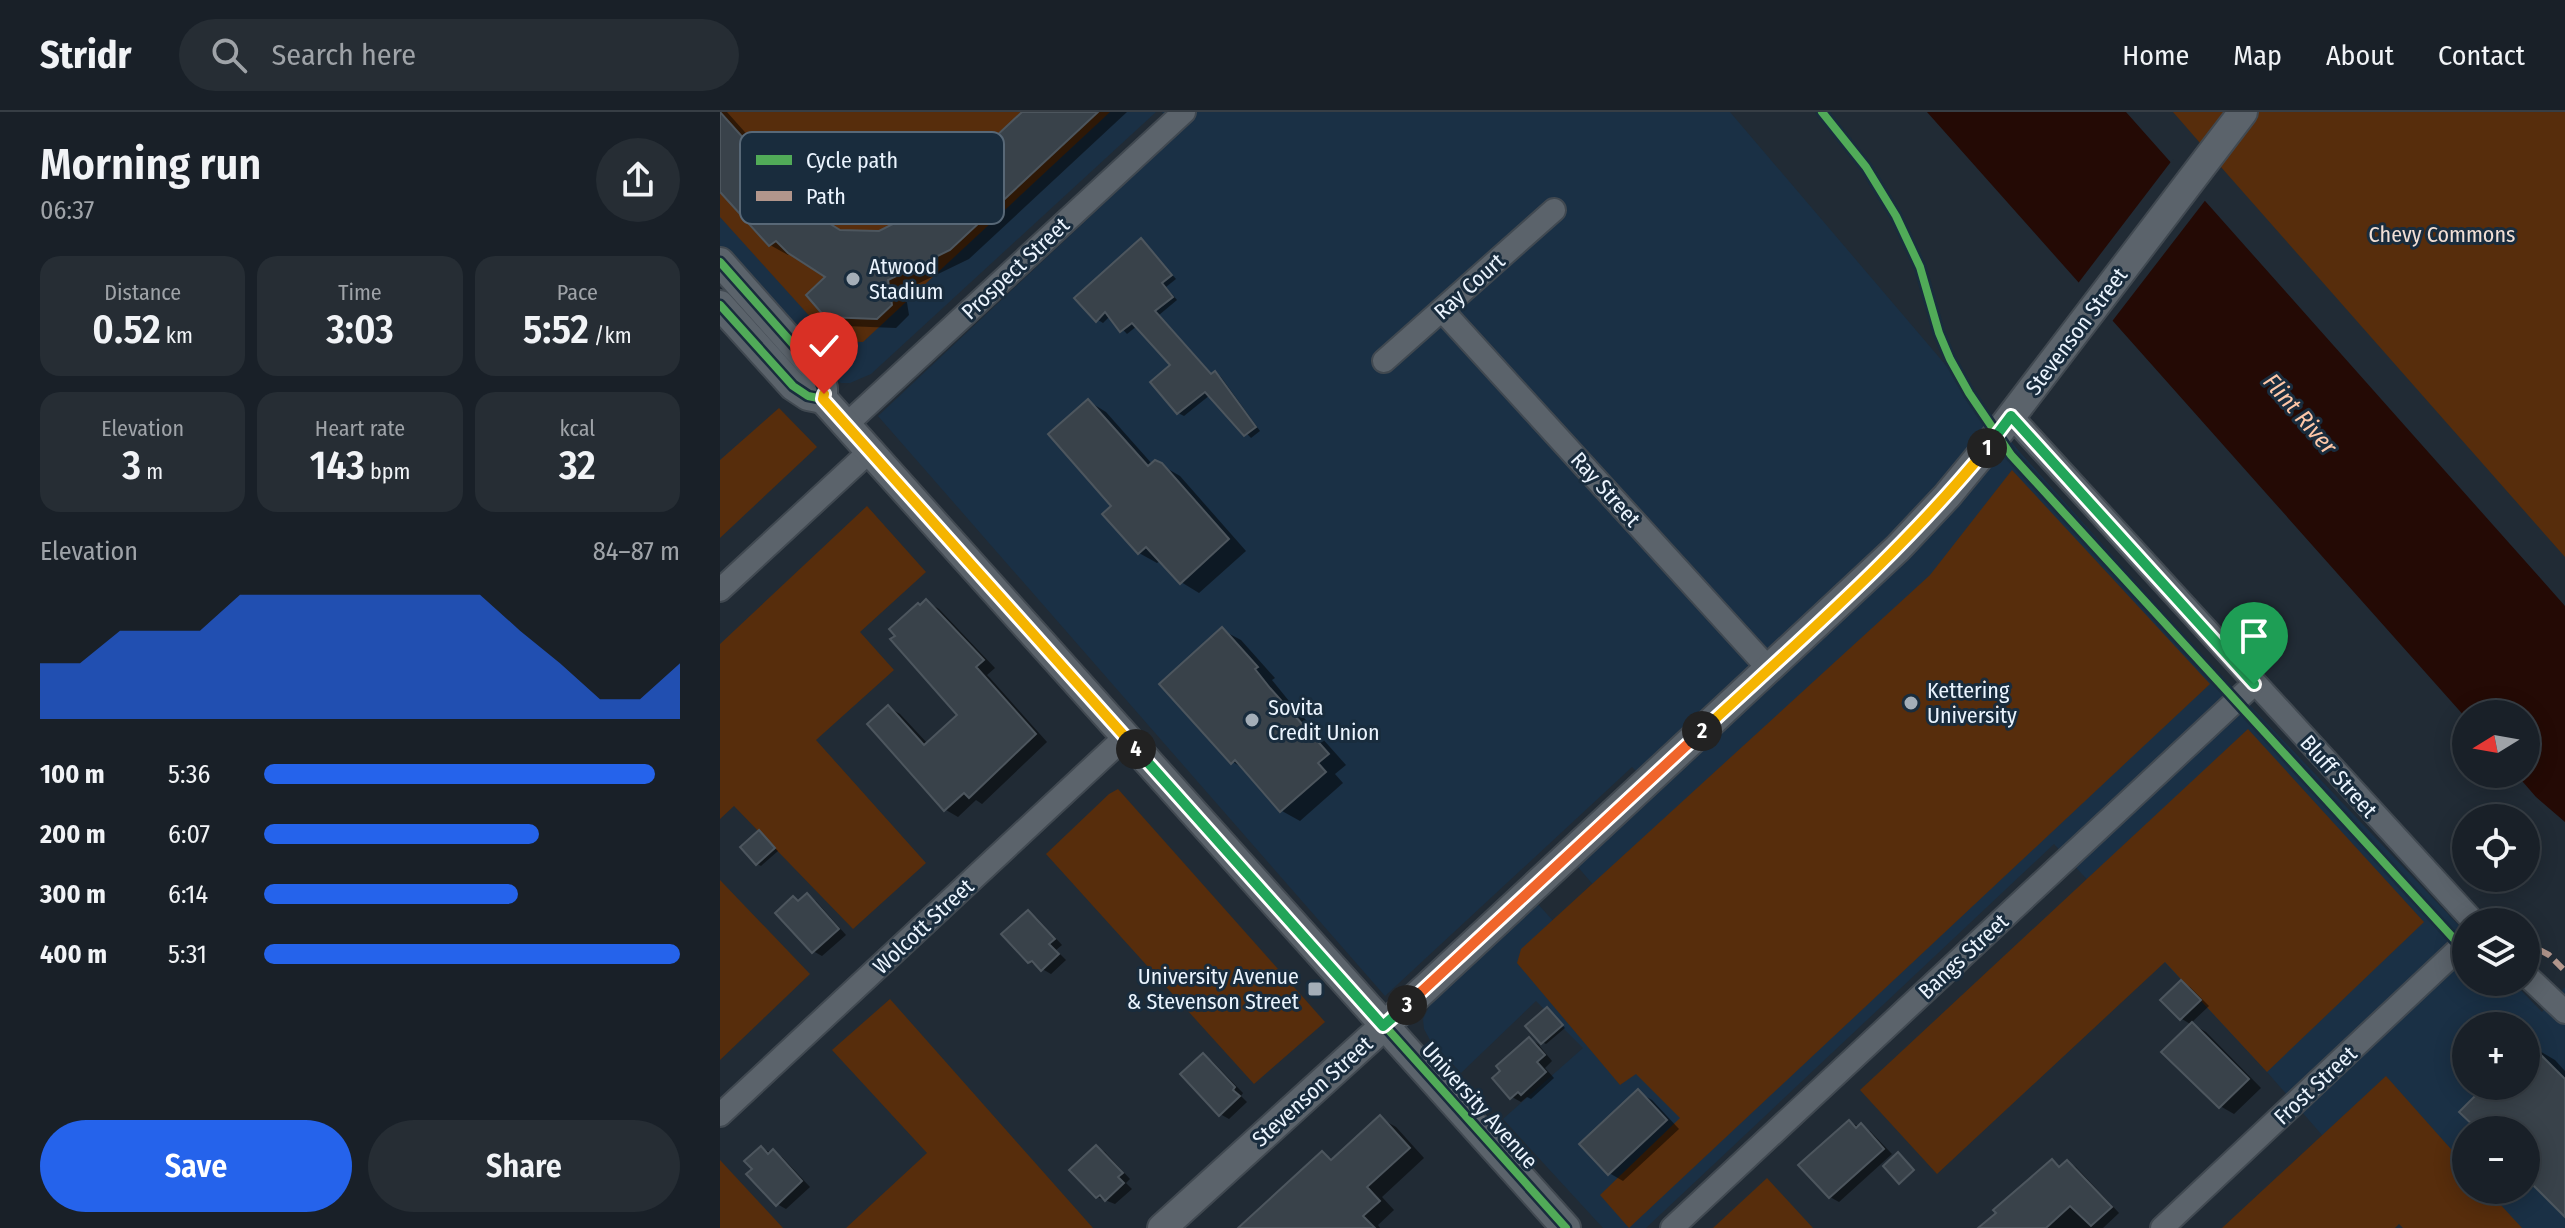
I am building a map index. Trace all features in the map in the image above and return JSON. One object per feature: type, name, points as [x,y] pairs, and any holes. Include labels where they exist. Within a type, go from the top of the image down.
[{"type":"street","name":"Prospect Street","points":[[846,425],[1184,112]]},
{"type":"street","name":"Stevenson Street","points":[[1162,1228],[1769,669],[1925,519],[1969,470],[2243,112]]},
{"type":"street","name":"Ray Court","points":[[1384,361],[1554,210]]},
{"type":"street","name":"University Avenue","points":[[720,262],[816,370],[822,382],[823,399]]},
{"type":"street","name":"University Avenue","points":[[720,305],[793,386],[808,396],[823,399],[1566,1228]]},
{"type":"street","name":"Ray Street","points":[[1442,310],[1769,669]]},
{"type":"street","name":"Bluff Street","points":[[2011,416],[2461,908]]},
{"type":"street","points":[[720,590],[870,451]]},
{"type":"street","name":"Bangs Street","points":[[1672,1228],[2254,684]]},
{"type":"street","name":"Wolcott Street","points":[[720,1115],[1125,737]]},
{"type":"street","name":"Frost Street","points":[[2162,1228],[2452,955]]},
{"type":"street","points":[[2540,988],[2565,1012]]},
{"type":"shaded area","points":[[720,112],[1156,112],[871,374],[850,383],[841,383],[833,377],[720,251]]},
{"type":"shaded area","name":"Kettering University","points":[[1162,112],[1730,112],[2019,451],[2187,639],[2452,918],[2452,996],[2527,996],[2542,1012],[2565,987],[2565,1228],[2403,1228],[2267,1072],[2054,844],[1646,1228],[1603,1228],[1503,1119],[1583,1048],[1536,1001],[1461,1073],[1430,1040],[1423,1019],[1433,999],[1537,903],[1643,1020],[1681,987],[1577,866],[1657,793],[1632,767],[1385,996],[878,416],[1179,133]]},
{"type":"green space","points":[[720,112],[1110,112],[1004,211],[1004,132],[740,132],[740,224],[990,224],[863,342],[832,341],[720,217]]},
{"type":"green space","name":"Chevy Commons","points":[[2173,112],[2565,112],[2565,557],[2228,175]]},
{"type":"green space","points":[[779,408],[817,447],[720,538],[720,460]]},
{"type":"green space","points":[[2012,470],[2210,684],[1629,1228],[1600,1195],[1680,1118],[1636,1074],[1620,1085],[1517,963],[1521,949],[1930,575]]},
{"type":"green space","points":[[867,506],[926,572],[860,632],[894,670],[816,740],[926,863],[853,929],[734,806],[720,819],[720,644]]},
{"type":"green space","points":[[2248,729],[2424,922],[2267,1072],[2165,962],[1937,1174],[1860,1090]]},
{"type":"green space","points":[[1118,789],[1325,1022],[1254,1084],[1046,854]]},
{"type":"green space","points":[[720,880],[810,974],[720,1060]]},
{"type":"green space","points":[[890,999],[1093,1228],[846,1228],[927,1153],[832,1050]]},
{"type":"green space","points":[[2386,1076],[2452,1150],[2452,1204],[2500,1204],[2522,1228],[2403,1228],[2399,1224],[2395,1228],[2222,1228]]},
{"type":"green space","points":[[720,1160],[783,1228],[720,1228]]},
{"type":"green space","points":[[1767,1178],[1813,1228],[1713,1228]]},
{"type":"water","name":"Flint River","points":[[1927,112],[2126,112],[2565,606],[2565,822],[2528,788],[2540,788],[2540,700],[2452,702]]},
{"type":"pier","points":[[2173,159],[2207,198],[2110,324],[2076,286]]},
{"type":"building","points":[[720,112],[740,134],[740,214],[720,192]]},
{"type":"building","points":[[1022,112],[1098,112],[1004,200],[1004,132],[1001,132]]},
{"type":"building","points":[[749,224],[830,224],[840,230],[879,231],[893,224],[978,224],[950,250],[888,280],[892,305],[877,319],[825,317],[806,295],[825,277],[788,253],[776,241],[769,246]]},
{"type":"building","points":[[1141,238],[1172,275],[1162,283],[1173,297],[1155,311],[1211,374],[1215,371],[1256,427],[1244,436],[1205,392],[1177,414],[1150,382],[1170,365],[1132,323],[1120,332],[1105,312],[1096,322],[1074,298]]},
{"type":"building","points":[[1088,399],[1148,466],[1155,460],[1162,463],[1229,539],[1180,584],[1146,547],[1138,554],[1102,514],[1111,506],[1048,434]]},
{"type":"building","points":[[926,599],[984,660],[976,667],[1036,734],[969,798],[964,793],[944,811],[867,724],[888,705],[924,745],[957,715],[890,639],[895,636],[889,629]]},
{"type":"building","name":"Sovita Credit Union","points":[[1222,627],[1258,667],[1255,669],[1270,688],[1329,754],[1318,763],[1326,772],[1280,812],[1235,760],[1231,764],[1159,684]]},
{"type":"building","points":[[759,830],[775,848],[756,865],[740,847]]},
{"type":"building","points":[[807,893],[839,929],[812,953],[775,913],[793,896],[798,901]]},
{"type":"building","points":[[1028,910],[1055,939],[1049,944],[1059,954],[1041,971],[1032,961],[1028,963],[1001,934]]},
{"type":"building","points":[[2181,980],[2201,1000],[2180,1020],[2160,1000]]},
{"type":"building","points":[[1547,1007],[1563,1025],[1541,1044],[1525,1026]]},
{"type":"building","points":[[2192,1022],[2249,1079],[2219,1108],[2161,1052]]},
{"type":"building","points":[[1529,1037],[1545,1055],[1537,1062],[1546,1072],[1521,1095],[1518,1092],[1510,1099],[1492,1078],[1500,1071],[1496,1066]]},
{"type":"building","points":[[1203,1053],[1240,1096],[1219,1116],[1180,1074]]},
{"type":"building","points":[[2540,1054],[2565,1079],[2565,1217],[2540,1192],[2540,1116],[2463,1116],[2459,1112],[2471,1100],[2540,1100]]},
{"type":"building","points":[[1638,1089],[1667,1120],[1608,1175],[1579,1144]]},
{"type":"building","points":[[1380,1115],[1410,1148],[1367,1187],[1380,1201],[1363,1216],[1375,1228],[1238,1228],[1322,1151],[1331,1160]]},
{"type":"building","points":[[1849,1120],[1856,1128],[1861,1123],[1884,1149],[1829,1198],[1798,1165]]},
{"type":"building","points":[[1096,1145],[1123,1173],[1118,1177],[1124,1183],[1105,1201],[1100,1195],[1096,1198],[1069,1170]]},
{"type":"building","points":[[761,1146],[768,1154],[773,1149],[802,1181],[776,1206],[746,1174],[752,1169],[744,1161]]},
{"type":"building","points":[[1898,1152],[1914,1170],[1899,1184],[1883,1166]]},
{"type":"building","points":[[2052,1159],[2059,1167],[2067,1160],[2112,1207],[2091,1226],[2070,1206],[2046,1228],[1978,1228],[1996,1213],[1993,1210]]},
{"type":"marked path","points":[[2540,950],[2565,971]]},
{"type":"cycle path","points":[[1822,112],[1866,167],[1896,216],[1920,267],[1950,359],[2011,455],[2452,937]]},
{"type":"cycle path","points":[[720,262],[816,370],[823,388],[823,399],[1566,1228]]},
{"type":"cycle path","points":[[720,305],[793,386],[808,396],[823,399]]},
{"type":"place","name":"Atwood Stadium","points":[[853,279]]},
{"type":"place","name":"Kettering University","points":[[1911,703]]},
{"type":"place","name":"Sovita Credit Union","points":[[1252,720]]},
{"type":"place","name":"University Avenue & Stevenson Street","points":[[1315,989]]},
{"type":"route","points":[[824,394],[823,399],[1383,1026],[1898,548],[1947,496],[2011,416],[2254,684]]}]
